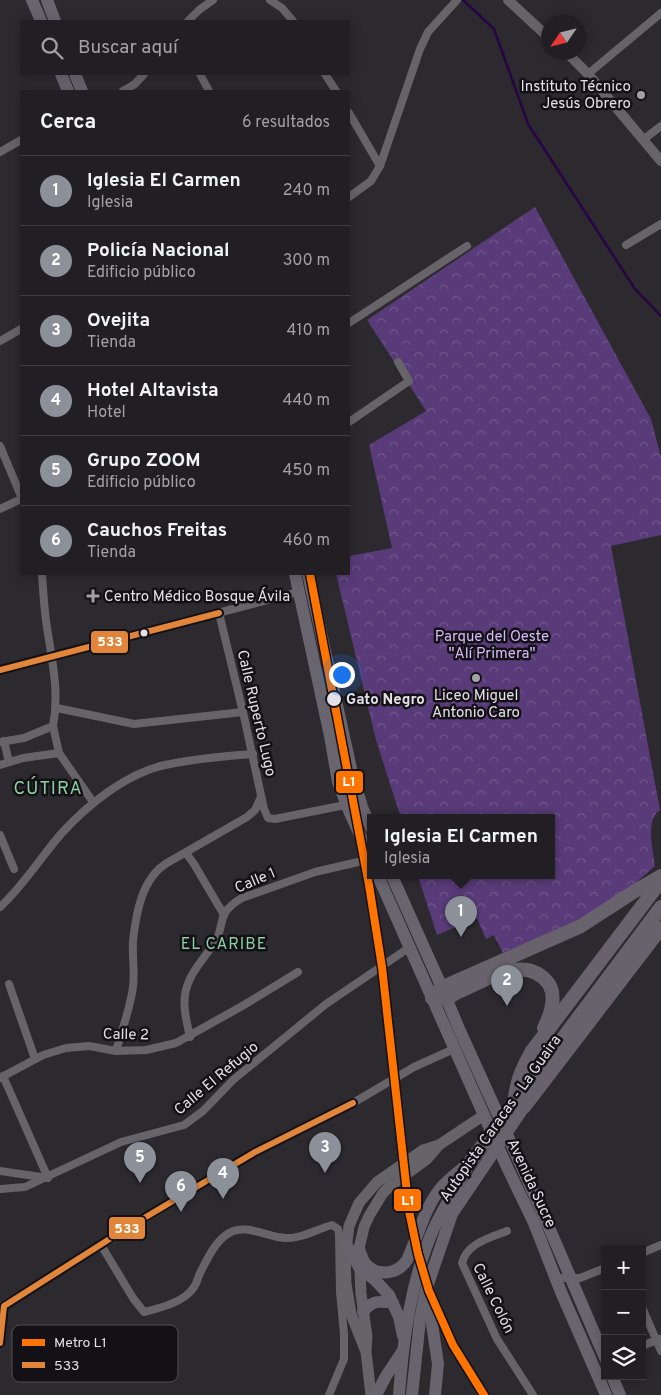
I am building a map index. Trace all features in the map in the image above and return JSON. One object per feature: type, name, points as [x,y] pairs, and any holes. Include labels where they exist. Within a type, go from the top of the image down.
[{"type":"highway","points":[[440,995],[581,926],[661,876]]},
{"type":"highway","name":"Autopista Caracas - La Guaira","points":[[519,1106],[516,1082],[532,1052],[661,881]]},
{"type":"highway","name":"Autopista Caracas - La Guaira","points":[[412,1395],[420,1320],[426,1290],[452,1214],[519,1106],[660,907]]},
{"type":"highway","name":"Autopista Caracas - La Guaira","points":[[399,1395],[403,1347],[419,1269],[435,1226],[471,1161],[519,1106],[634,965],[661,928]]},
{"type":"highway","name":"Autopista Caracas - La Guaira","points":[[634,965],[648,957],[661,942]]},
{"type":"highway","points":[[440,995],[510,970],[533,970],[541,975],[551,988],[553,1001],[547,1023],[532,1052]]},
{"type":"highway","points":[[359,1248],[365,1263],[375,1270],[391,1272],[404,1266],[411,1253],[423,1220],[441,1188],[471,1161]]},
{"type":"highway","points":[[346,1244],[359,1267],[383,1288],[393,1302],[399,1317],[403,1347],[376,1395]]},
{"type":"highway","points":[[426,1290],[438,1364],[435,1395]]},
{"type":"highway","points":[[363,1312],[368,1305],[376,1301],[393,1302]]},
{"type":"main road","points":[[32,0],[41,20]]},
{"type":"main road","points":[[46,0],[55,20]]},
{"type":"main road","points":[[61,75],[68,90]]},
{"type":"main road","points":[[75,75],[82,90]]},
{"type":"main road","points":[[295,575],[330,736],[336,775],[346,805],[367,850]]},
{"type":"main road","points":[[308,575],[352,773],[367,818]]},
{"type":"main road","name":"Avenida Sucre","points":[[379,879],[410,947],[440,995]]},
{"type":"main road","name":"Avenida Sucre","points":[[393,879],[460,1046],[485,1118],[534,1223],[606,1395]]},
{"type":"main road","name":"Avenida Sucre","points":[[460,1046],[491,1100],[572,1278],[601,1348]]},
{"type":"main road","points":[[366,1352],[351,1314],[347,1296],[346,1244],[349,1226],[354,1214],[371,1188],[423,1150],[440,1145],[485,1118]]},
{"type":"main road","points":[[371,1395],[359,1267],[359,1248],[364,1227],[383,1193],[427,1159],[440,1145]]},
{"type":"main road","points":[[614,1380],[620,1395]]},
{"type":"street","points":[[189,20],[213,0]]},
{"type":"street","points":[[270,0],[282,8],[292,20]]},
{"type":"street","points":[[508,0],[541,31]]},
{"type":"street","points":[[350,196],[370,181],[380,166],[420,49],[428,32],[456,1]]},
{"type":"street","points":[[588,74],[661,13]]},
{"type":"street","points":[[574,60],[661,161]]},
{"type":"street","points":[[125,90],[135,84],[143,75]]},
{"type":"street","points":[[201,75],[208,90]]},
{"type":"street","points":[[326,75],[335,90]]},
{"type":"street","points":[[350,115],[380,166]]},
{"type":"street","points":[[643,140],[661,126]]},
{"type":"street","points":[[0,152],[20,141]]},
{"type":"street","points":[[626,245],[661,224]]},
{"type":"street","points":[[350,322],[467,246]]},
{"type":"street","points":[[0,341],[20,330]]},
{"type":"street","points":[[350,421],[410,382],[398,362]]},
{"type":"street","points":[[0,446],[20,495]]},
{"type":"street","points":[[0,509],[20,498]]},
{"type":"street","points":[[42,575],[57,708],[53,726],[59,753],[94,802]]},
{"type":"street","points":[[0,670],[298,592]]},
{"type":"street","name":"Calle Ruperto Lugo","points":[[219,613],[244,712],[261,797],[268,818],[272,820],[346,805]]},
{"type":"street","points":[[57,708],[134,724],[244,712]]},
{"type":"street","points":[[9,762],[2,742],[24,738],[53,726]]},
{"type":"street","points":[[0,765],[59,753]]},
{"type":"street","points":[[0,907],[28,878],[41,857],[63,832],[94,802],[130,779],[148,770],[165,765],[253,754]]},
{"type":"street","points":[[116,1051],[131,999],[133,986],[133,941],[145,887],[160,867],[248,817],[261,797]]},
{"type":"street","points":[[346,805],[360,800]]},
{"type":"street","points":[[0,835],[14,869]]},
{"type":"street","points":[[186,852],[224,916]]},
{"type":"street","name":"Calle 1","points":[[190,1037],[185,1015],[185,994],[192,976],[217,938],[224,916],[232,905],[242,898],[315,872],[367,860]]},
{"type":"street","name":"Calle El Refugio","points":[[0,1189],[24,1187],[48,1178],[121,1142],[184,1125],[203,1111],[233,1080],[326,1004],[410,947]]},
{"type":"street","name":"Calle 2","points":[[2,1077],[35,1058],[52,1051],[77,1046],[116,1051],[155,1048],[176,1043],[190,1037],[298,972]]},
{"type":"street","points":[[9,984],[35,1058]]},
{"type":"street","points":[[0,1344],[2,1307],[255,1152],[353,1103],[414,1067],[460,1046]]},
{"type":"street","points":[[2,1077],[48,1178]]},
{"type":"street","points":[[0,1171],[48,1178]]},
{"type":"street","points":[[101,1245],[133,1298],[144,1312],[181,1299],[189,1293],[220,1240],[230,1232],[241,1230],[255,1231],[284,1238],[299,1236],[317,1229],[334,1226],[340,1234],[340,1292],[344,1334],[344,1360],[329,1395]]},
{"type":"street","name":"Calle Colón","points":[[507,1230],[470,1247],[464,1254],[462,1263],[497,1338],[533,1395]]},
{"type":"street","points":[[646,1252],[661,1246]]},
{"type":"street","points":[[556,1278],[580,1278],[601,1270]]},
{"type":"street","points":[[646,1315],[659,1340],[661,1351]]},
{"type":"street","points":[[646,1345],[659,1340]]},
{"type":"green space","name":"Parque del Oeste \"Alí Primera\"","points":[[535,207],[651,419],[661,457],[661,535],[611,546],[660,810],[655,814],[651,828],[655,866],[628,889],[599,908],[552,933],[503,953],[494,935],[486,939],[477,918],[437,935],[419,879],[555,879],[555,814],[400,814],[376,740],[336,575],[350,575],[350,556],[392,548],[369,445],[426,411],[367,320]]},
{"type":"waterway","points":[[463,0],[494,29],[528,124],[635,289],[661,316]]},
{"type":"metro line","name":"L1","points":[[310,575],[367,874]]},
{"type":"metro line","name":"L1","points":[[368,879],[382,967],[409,1211],[418,1254],[429,1291],[453,1345],[484,1395]]},
{"type":"transit line","name":"533","points":[[0,670],[219,613]]},
{"type":"transit line","name":"533","points":[[0,1343],[4,1306],[119,1233],[255,1152],[353,1103]]},
{"type":"place","name":"Instituto Técnico Jesús Obrero","points":[[641,95]]},
{"type":"place","name":"Centro Médico Bosque Ávila","points":[[93,596]]},
{"type":"place","name":"Liceo Miguel Antonio Caro","points":[[476,678]]},
{"type":"place","name":"Gato Negro","points":[[334,699]]},
{"type":"place","name":"Iglesia El Carmen","points":[[461,937]]},
{"type":"place","name":"Policía Nacional","points":[[507,1006]]},
{"type":"place","name":"Ovejita","points":[[325,1173]]},
{"type":"place","name":"Grupo ZOOM","points":[[140,1183]]},
{"type":"place","name":"Hotel Altavista","points":[[223,1199]]},
{"type":"place","name":"Cauchos Freitas","points":[[181,1212]]},
{"type":"district","name":"CÚTIRA","points":[[48,788]]},
{"type":"district","name":"EL CARIBE","points":[[224,943]]}]
